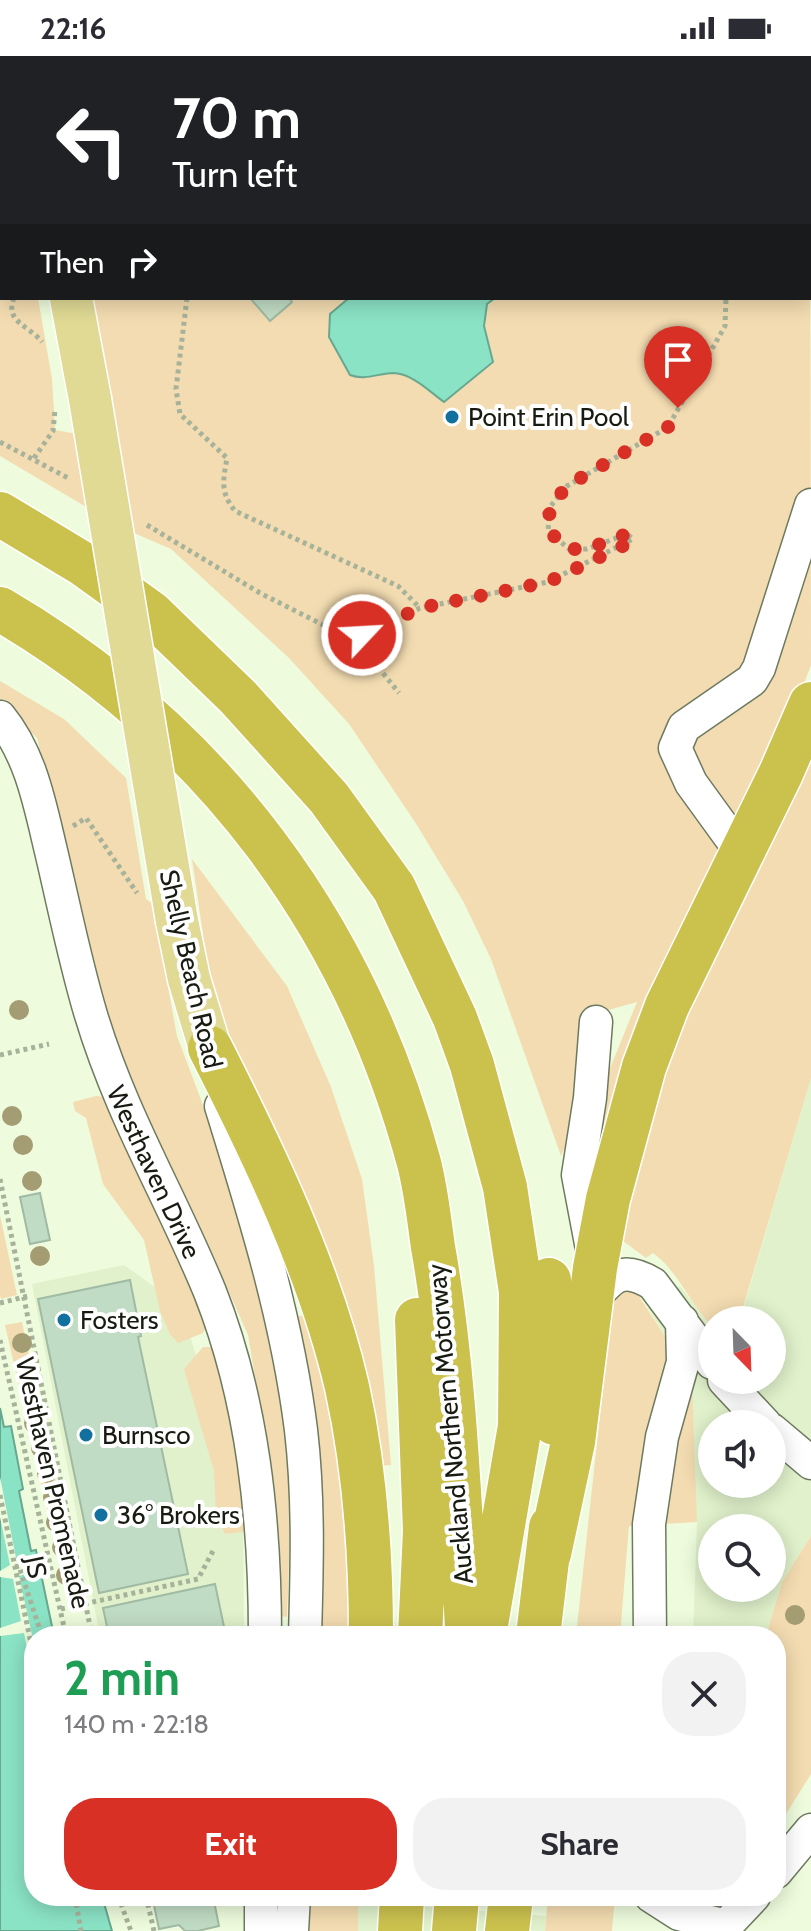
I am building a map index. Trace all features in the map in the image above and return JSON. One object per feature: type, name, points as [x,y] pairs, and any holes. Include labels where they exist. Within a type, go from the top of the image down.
[{"type":"highway","name":"Auckland Northern Motorway","points":[[0,514],[83,564],[151,613],[238,697],[329,798],[394,888],[432,965],[472,1065],[534,1183],[550,1289],[555,1469],[549,1554],[539,1626]]},
{"type":"highway","name":"Auckland Northern Motorway","points":[[0,609],[103,677],[171,736],[236,804],[283,868],[329,940],[366,1016],[396,1092],[419,1165],[443,1305],[467,1626]]},
{"type":"highway","points":[[549,1554],[573,1442],[593,1285],[608,1199],[644,1067],[667,1006],[781,773],[811,704]]},
{"type":"highway","points":[[210,1048],[253,1135],[331,1329],[346,1385],[363,1479],[370,1626]]},
{"type":"highway","name":"Auckland Northern Motorway","points":[[472,1065],[505,1187],[521,1292],[520,1426],[486,1626]]},
{"type":"highway","name":"Auckland Northern Motorway","points":[[419,1165],[417,1332],[425,1531],[420,1626]]},
{"type":"highway","points":[[371,1931],[393,1906]]},
{"type":"main road","name":"Shelly Beach Road","points":[[71,300],[72,402],[189,979],[210,1048]]},
{"type":"street","points":[[741,852],[691,783],[675,748],[684,727],[752,680],[759,668],[811,505]]},
{"type":"street","name":"Westhaven Drive","points":[[0,717],[19,744],[38,797],[90,1012],[111,1080],[197,1264],[223,1328],[255,1468],[262,1528],[265,1626]]},
{"type":"street","points":[[596,1022],[590,1098],[578,1175],[593,1285],[626,1273],[635,1274],[653,1284],[698,1344]]},
{"type":"street","name":"Shelly Beach Road","points":[[210,1048],[221,1107],[254,1209],[288,1347],[302,1446],[306,1517],[305,1626]]},
{"type":"street","points":[[650,1626],[649,1524],[662,1437],[683,1362],[682,1321]]},
{"type":"street","points":[[738,1394],[752,1410]]},
{"type":"street","points":[[786,1442],[811,1463]]},
{"type":"street","points":[[786,1860],[811,1830]]},
{"type":"street","points":[[261,1906],[261,1931]]},
{"type":"street","points":[[292,1931],[293,1906]]},
{"type":"street","points":[[667,1906],[679,1914],[724,1929],[745,1906]]},
{"type":"path","points":[[13,300],[10,309],[13,317],[36,335],[45,347]]},
{"type":"path","points":[[187,300],[176,389],[180,414],[227,458],[222,489],[225,499],[235,511],[398,586],[420,608]]},
{"type":"path","points":[[140,522],[260,593],[343,635],[362,635],[420,608],[548,582],[631,542],[631,535],[627,534],[587,549],[569,549],[548,531],[550,507],[567,486],[668,427],[725,326],[726,300]]},
{"type":"path","points":[[34,458],[72,402]]},
{"type":"path","points":[[0,442],[74,482]]},
{"type":"path","points":[[352,635],[399,693]]},
{"type":"path","points":[[98,836],[135,889]]},
{"type":"path","points":[[0,1055],[49,1044]]},
{"type":"path","points":[[0,1179],[90,1626]]},
{"type":"path","points":[[1,1303],[25,1297]]},
{"type":"path","name":"Westhaven Promenade","points":[[0,1340],[64,1626]]},
{"type":"path","name":"JS","points":[[0,1495],[27,1626]]},
{"type":"path","points":[[61,1609],[198,1579],[213,1551]]},
{"type":"path","points":[[15,1567],[19,1566],[39,1626]]},
{"type":"path","points":[[77,1906],[81,1931]]},
{"type":"path","points":[[122,1906],[131,1931]]},
{"type":"path","points":[[148,1906],[154,1931]]},
{"type":"shaded area","points":[[0,300],[38,300],[52,379],[55,430],[100,438],[80,300],[810,300],[811,665],[589,1179],[604,1083],[637,1002],[584,1017],[576,1123],[561,1156],[491,959],[463,901],[415,822],[349,724],[289,658],[171,549],[120,527],[0,456]]},
{"type":"shaded area","points":[[347,300],[492,300],[487,304],[484,326],[493,362],[444,402],[421,384],[401,374],[350,375],[329,337],[330,314]]},
{"type":"shaded area","points":[[0,681],[64,719],[126,778],[146,899],[153,904],[177,1036],[238,1198],[271,1305],[292,1478],[287,1617],[281,1616],[274,1489],[248,1335],[120,1068],[37,738],[0,702]]},
{"type":"shaded area","points":[[811,751],[811,1078],[743,1306],[698,1306],[698,1309],[662,1260],[653,1253],[646,1258],[623,1241],[622,1231],[642,1129],[683,1013]]},
{"type":"shaded area","points":[[192,859],[287,986],[331,1087],[362,1179],[374,1266],[391,1465],[374,1466],[262,1125],[211,989]]},
{"type":"shaded area","points":[[811,1078],[811,1536],[786,1576],[786,1514],[698,1514],[698,1602],[776,1602],[769,1626],[693,1626],[697,1522],[672,1347],[648,1308],[680,1286],[698,1308],[698,1394],[786,1394],[786,1306],[744,1306]]},
{"type":"shaded area","points":[[105,1097],[208,1323],[203,1333],[178,1343],[170,1334],[160,1311],[144,1240],[103,1184],[86,1118],[75,1111],[73,1102]]},
{"type":"shaded area","points":[[0,1215],[17,1295],[1,1299],[0,1295]]},
{"type":"shaded area","points":[[124,1265],[180,1305],[243,1503],[244,1626],[98,1626],[32,1284]]},
{"type":"shaded area","points":[[619,1285],[635,1290],[672,1347],[691,1358],[697,1522],[629,1526],[621,1626],[577,1626],[613,1295]]},
{"type":"shaded area","points":[[313,1312],[329,1375],[357,1626],[315,1626],[291,1319]]},
{"type":"shaded area","points":[[22,1322],[80,1598],[68,1600],[5,1325]]},
{"type":"shaded area","points":[[203,1347],[214,1347],[223,1356],[249,1531],[225,1534],[216,1514],[214,1471],[184,1369]]},
{"type":"shaded area","points":[[0,1408],[4,1427],[11,1426],[31,1551],[36,1550],[52,1626],[24,1626],[24,1906],[105,1906],[112,1931],[0,1931]]},
{"type":"shaded area","points":[[811,1536],[811,1774],[786,1814],[786,1626],[769,1626],[776,1602],[786,1602],[786,1576]]},
{"type":"shaded area","points":[[306,1906],[358,1906],[358,1931],[305,1931]]},
{"type":"shaded area","points":[[358,1906],[421,1906],[546,1916],[545,1931],[358,1931]]},
{"type":"shaded area","points":[[547,1906],[614,1906],[612,1931],[545,1931]]},
{"type":"pier","points":[[0,1477],[16,1558],[23,1562],[26,1574],[19,1576],[30,1626],[24,1626],[24,1633],[0,1636],[0,1628],[21,1621],[13,1579],[0,1577],[0,1571],[10,1565],[0,1517]]},
{"type":"building","points":[[252,300],[290,300],[292,302],[270,321]]},
{"type":"building","points":[[40,1193],[50,1240],[30,1244],[20,1197]]},
{"type":"building","points":[[130,1280],[141,1336],[138,1337],[188,1574],[99,1593],[38,1299]]},
{"type":"building","points":[[215,1584],[224,1626],[107,1626],[103,1608]]},
{"type":"building","points":[[154,1906],[215,1906],[219,1926],[198,1931],[185,1931],[179,1925],[159,1929]]},
{"type":"place","name":"Point Erin Pool","points":[[452,417]]},
{"type":"place","name":"Fosters","points":[[64,1320]]},
{"type":"place","name":"Burnsco","points":[[86,1435]]},
{"type":"place","name":"36° Brokers","points":[[101,1515]]},
{"type":"route","points":[[362,635],[420,608],[548,582],[631,542],[633,539],[627,534],[587,549],[569,549],[548,531],[550,507],[567,486],[668,427],[678,408]]}]
